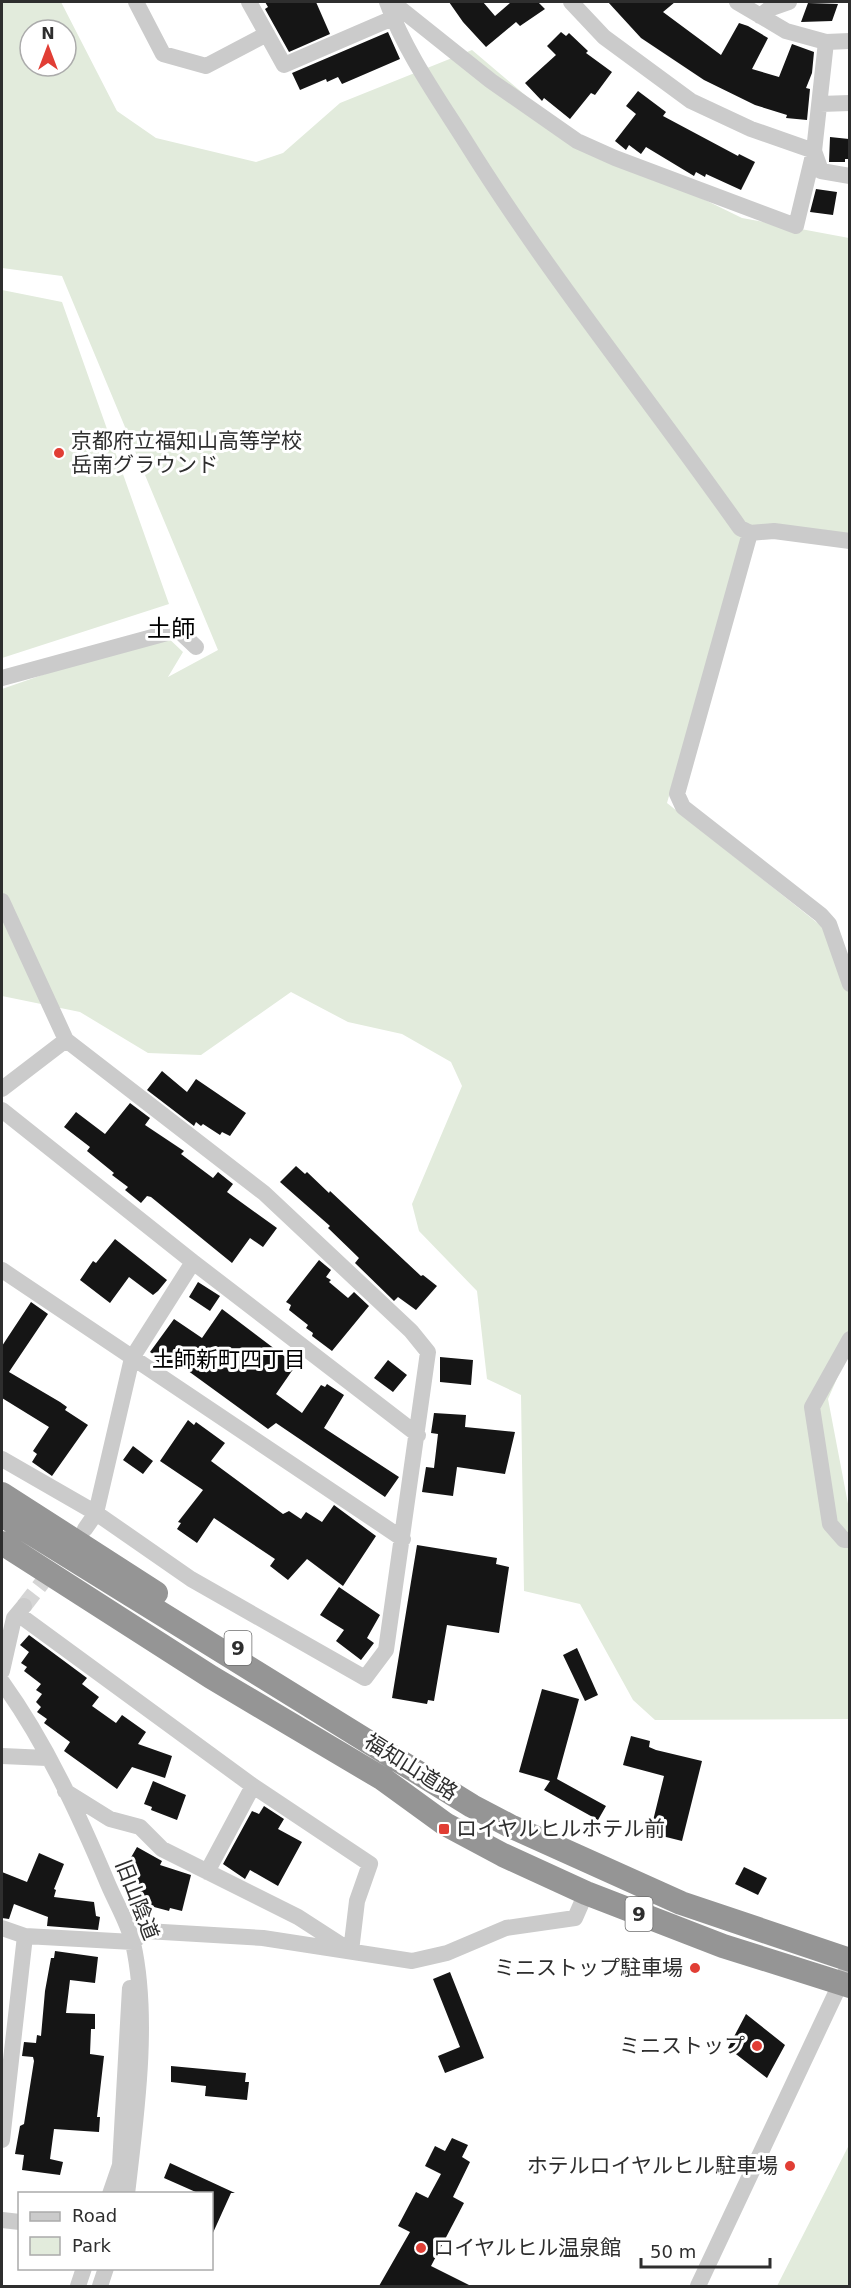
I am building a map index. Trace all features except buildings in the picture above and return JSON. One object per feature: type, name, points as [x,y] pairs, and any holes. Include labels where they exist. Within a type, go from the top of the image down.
[{"type":"highway","name":"9","points":[[2,1494],[84,1544],[472,1806]]},
{"type":"highway","name":"福知山道路","points":[[2,1515],[472,1806],[512,1827],[681,1903],[847,1973]]},
{"type":"highway","name":"福知山道路","points":[[2,1544],[212,1677],[383,1779],[445,1824],[503,1856],[586,1893],[723,1947],[847,1973]]},
{"type":"highway","name":"9","points":[[2,1559],[184,1680],[402,1806],[445,1824]]},
{"type":"street","points":[[136,2],[163,54],[206,66],[267,34]]},
{"type":"street","points":[[249,2],[284,65],[393,10]]},
{"type":"street","points":[[387,2],[393,10],[421,71],[494,187],[740,528],[750,533],[774,531],[849,541]]},
{"type":"street","points":[[738,2],[786,31],[826,42],[849,41]]},
{"type":"street","points":[[760,16],[769,9],[789,2]]},
{"type":"street","points":[[575,3],[604,37],[691,101],[751,129],[814,152],[821,171],[849,176]]},
{"type":"street","points":[[393,10],[577,141],[615,158],[796,226],[814,152],[826,42]]},
{"type":"street","points":[[820,104],[849,103]]},
{"type":"street","points":[[750,533],[676,794],[683,807],[821,915],[829,924],[849,984]]},
{"type":"street","points":[[2,678],[178,630],[196,646]]},
{"type":"street","points":[[2,901],[66,1040],[264,1193],[411,1331],[428,1352],[386,1650],[365,1678],[191,1579],[96,1513],[2,1459]]},
{"type":"street","points":[[2,1089],[66,1040]]},
{"type":"street","points":[[2,1110],[193,1262],[418,1435]]},
{"type":"street","points":[[85,1529],[96,1513],[132,1358],[193,1262]]},
{"type":"street","points":[[2,1270],[403,1539]]},
{"type":"street","points":[[849,1339],[812,1407],[830,1524],[844,1540],[849,1540]]},
{"type":"street","points":[[2,1671],[21,1610],[253,1786],[370,1864],[357,1901],[351,1951]]},
{"type":"street","name":"旧山陰道","points":[[2,1682],[21,1708],[65,1791],[133,1942],[141,2011],[135,2122],[127,2192]]},
{"type":"street","points":[[2,1756],[47,1758]]},
{"type":"street","points":[[207,1872],[253,1786]]},
{"type":"street","points":[[65,1791],[110,1819],[140,1827],[162,1849],[298,1917],[351,1951]]},
{"type":"street","points":[[2,1928],[25,1936],[133,1942],[146,1931],[263,1938],[412,1961],[447,1953],[506,1928],[575,1918],[586,1893]]},
{"type":"street","points":[[2,2140],[25,1936]]},
{"type":"street","points":[[110,2192],[120,2165],[133,1942]]},
{"type":"street","points":[[698,2286],[847,1973]]},
{"type":"street","points":[[2,2220],[18,2222]]},
{"type":"street","points":[[78,2286],[83,2270]]},
{"type":"street","points":[[100,2286],[105,2270]]},
{"type":"green space","points":[[2,2],[61,2],[69,18],[18,18],[18,78],[78,78],[78,35],[117,111],[156,138],[256,162],[283,153],[340,103],[472,50],[572,135],[742,218],[849,238],[849,536],[746,525],[667,803],[830,933],[849,993],[849,1351],[828,1399],[849,1509],[849,1719],[655,1720],[633,1700],[580,1604],[524,1591],[521,1395],[487,1379],[477,1291],[419,1231],[412,1204],[462,1086],[451,1062],[402,1034],[348,1022],[291,992],[201,1055],[148,1053],[80,1012],[2,996],[2,689],[163,633],[183,652],[168,677],[218,650],[62,276],[2,268]]},
{"type":"green space","name":"京都府立福知山高等学校 岳南グラウンド","points":[[2,290],[62,302],[169,604],[2,658]]},
{"type":"green space","points":[[849,2145],[849,2286],[777,2286]]},
{"type":"tunnel","points":[[24,1606],[55,1566]]},
{"type":"place","name":"京都府立福知山高等学校 岳南グラウンド","points":[[59,453]]},
{"type":"place","name":"ロイヤルヒルホテル前","points":[[444,1829]]},
{"type":"place","name":"ミニストップ駐車場","points":[[695,1968]]},
{"type":"place","name":"ミニストップ","points":[[757,2046]]},
{"type":"place","name":"ホテルロイヤルヒル駐車場","points":[[790,2166]]},
{"type":"place","name":"ロイヤルヒル温泉館","points":[[421,2248]]},
{"type":"district","name":"土師","points":[[171,629]]},
{"type":"district","name":"土師新町四丁目","points":[[229,1359]]}]
